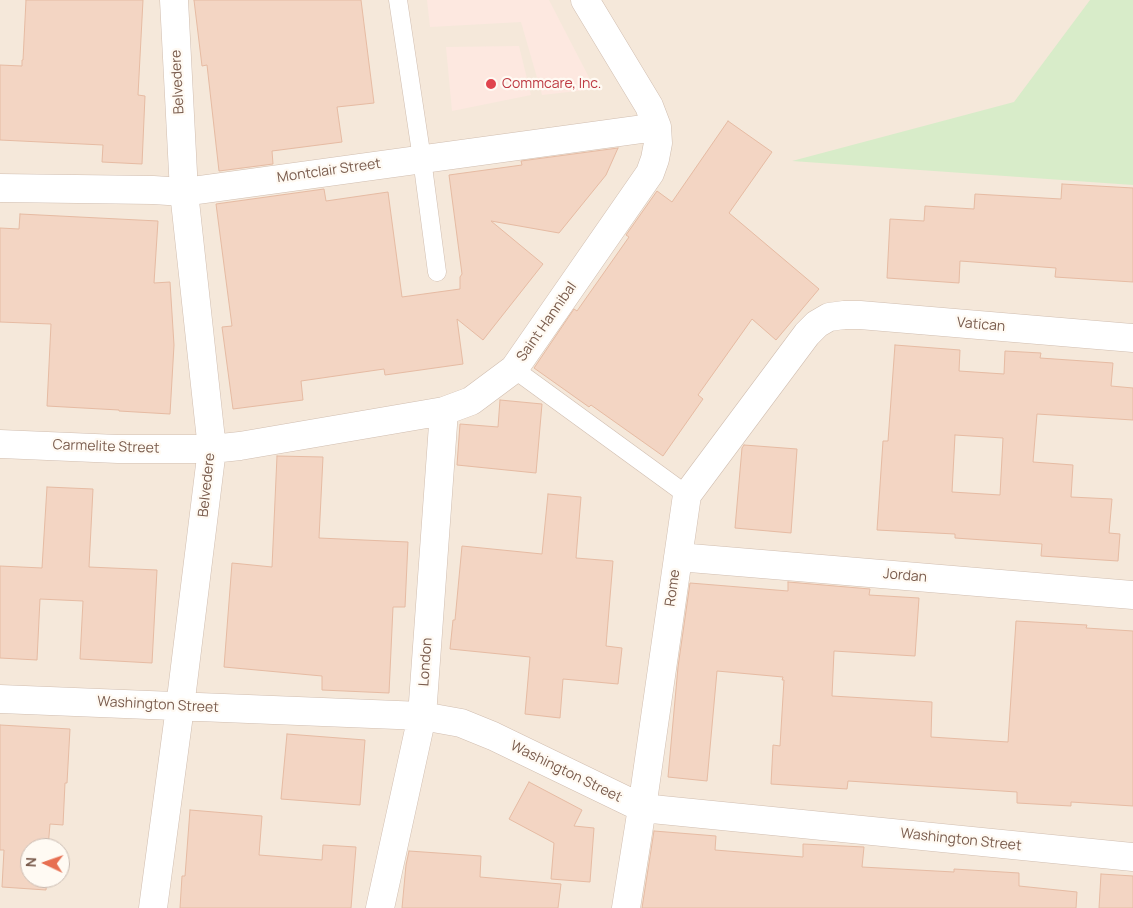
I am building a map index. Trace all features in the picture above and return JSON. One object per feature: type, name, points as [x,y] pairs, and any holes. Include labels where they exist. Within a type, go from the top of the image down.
[{"type":"street","name":"Belvedere","points":[[153,908],[212,449],[184,192],[174,0]]},
{"type":"street","name":"Saint Hannibal","points":[[212,449],[444,412],[471,401],[514,369],[650,173],[657,151],[657,127],[648,106],[584,0]]},
{"type":"street","name":"Montclair Street","points":[[0,188],[184,192],[657,127]]},
{"type":"street","name":"Vatican","points":[[829,316],[860,315],[1133,338]]},
{"type":"street","name":"Rome","points":[[626,908],[687,495],[807,334],[829,316]]},
{"type":"street","name":"London","points":[[380,908],[422,716],[444,412]]},
{"type":"street","name":"Carmelite Street","points":[[0,444],[212,449]]},
{"type":"street","name":"Jordan","points":[[678,557],[1133,595]]},
{"type":"street","name":"Washington Street","points":[[0,699],[422,716],[461,724],[493,736],[642,808],[1133,857]]},
{"type":"lane","points":[[398,0],[437,272]]},
{"type":"lane","points":[[514,369],[687,495]]},
{"type":"shaded area","points":[[0,0],[1133,0],[1133,908],[0,908]]},
{"type":"shaded area","points":[[427,0],[549,0],[595,89],[542,95],[521,22],[430,27]]},
{"type":"shaded area","name":"Commcare, Inc.","points":[[519,46],[531,95],[452,111],[446,47]]},
{"type":"green space","points":[[1090,0],[1133,0],[1133,185],[792,161],[1014,102]]},
{"type":"building","points":[[26,0],[143,0],[138,95],[145,96],[142,164],[102,162],[103,145],[0,140],[0,65],[22,66]]},
{"type":"building","points":[[194,0],[361,0],[374,103],[337,107],[342,142],[272,151],[273,164],[219,171],[207,65],[202,66]]},
{"type":"building","points":[[728,121],[772,152],[729,213],[819,289],[776,340],[752,319],[698,395],[703,399],[663,456],[591,405],[589,407],[534,368],[574,309],[577,311],[629,237],[626,235],[657,191],[672,202]]},
{"type":"building","points":[[618,148],[606,175],[559,233],[491,221],[543,264],[483,340],[457,319],[463,364],[385,375],[384,369],[301,381],[303,400],[233,409],[222,327],[232,326],[216,204],[324,189],[326,201],[388,192],[402,297],[460,289],[460,277],[462,274],[449,175],[522,165],[521,161]]},
{"type":"building","points":[[1062,184],[1133,188],[1133,282],[1055,277],[1056,268],[960,261],[959,283],[887,278],[890,219],[924,221],[925,206],[974,209],[975,194],[1061,199]]},
{"type":"building","points":[[20,214],[158,221],[154,283],[170,282],[174,345],[170,414],[47,406],[51,324],[0,322],[0,228],[19,229]]},
{"type":"building","points":[[895,345],[960,350],[959,371],[1004,374],[1005,351],[1041,353],[1040,358],[1113,363],[1111,386],[1133,388],[1133,420],[1037,414],[1033,462],[1073,465],[1071,497],[1112,499],[1109,533],[1120,534],[1118,561],[1041,556],[1042,544],[955,538],[955,534],[877,530],[883,441],[888,441]],"holes":[[[955,435],[1003,438],[1000,495],[952,492]]]},
{"type":"building","points":[[500,400],[542,404],[536,473],[457,465],[460,424],[498,427]]},
{"type":"building","points":[[744,445],[797,449],[791,533],[735,528],[742,448]]},
{"type":"building","points":[[277,456],[323,457],[319,538],[408,542],[405,607],[393,607],[389,693],[322,690],[322,676],[224,667],[232,563],[272,567]]},
{"type":"building","points":[[47,487],[93,489],[89,567],[157,570],[152,663],[80,659],[83,601],[40,599],[37,660],[0,658],[0,566],[42,568]]},
{"type":"building","points":[[548,494],[581,497],[576,558],[613,561],[606,646],[622,648],[618,684],[563,679],[560,718],[525,714],[530,657],[450,649],[453,620],[455,620],[462,546],[542,554]]},
{"type":"building","points":[[788,582],[870,589],[869,595],[919,598],[915,656],[834,651],[832,696],[932,702],[931,737],[1008,742],[1016,621],[1087,625],[1086,628],[1133,631],[1133,806],[1071,802],[1071,806],[1017,803],[1017,792],[848,781],[847,789],[771,784],[773,745],[780,746],[783,677],[717,671],[707,781],[668,777],[678,667],[690,583],[788,591]]},
{"type":"building","points":[[0,725],[70,729],[63,825],[50,824],[49,838],[20,838],[20,888],[46,888],[46,890],[2,887],[4,850],[0,850]]},
{"type":"building","points":[[287,734],[365,740],[360,805],[281,799]]},
{"type":"building","points":[[529,782],[582,810],[574,826],[594,828],[590,882],[551,879],[554,843],[509,819]]},
{"type":"building","points":[[190,810],[262,816],[259,855],[322,860],[323,845],[356,847],[351,908],[180,908],[182,876],[185,876]]},
{"type":"building","points":[[654,831],[716,836],[715,850],[803,857],[803,844],[864,847],[862,867],[954,872],[954,869],[1019,873],[1019,886],[1077,892],[1076,908],[642,908]]},
{"type":"building","points":[[409,851],[481,856],[480,877],[561,884],[558,908],[402,908]]},
{"type":"building","points":[[1101,874],[1133,876],[1133,908],[1099,908]]},
{"type":"place","name":"Commcare, Inc.","points":[[491,84]]}]
